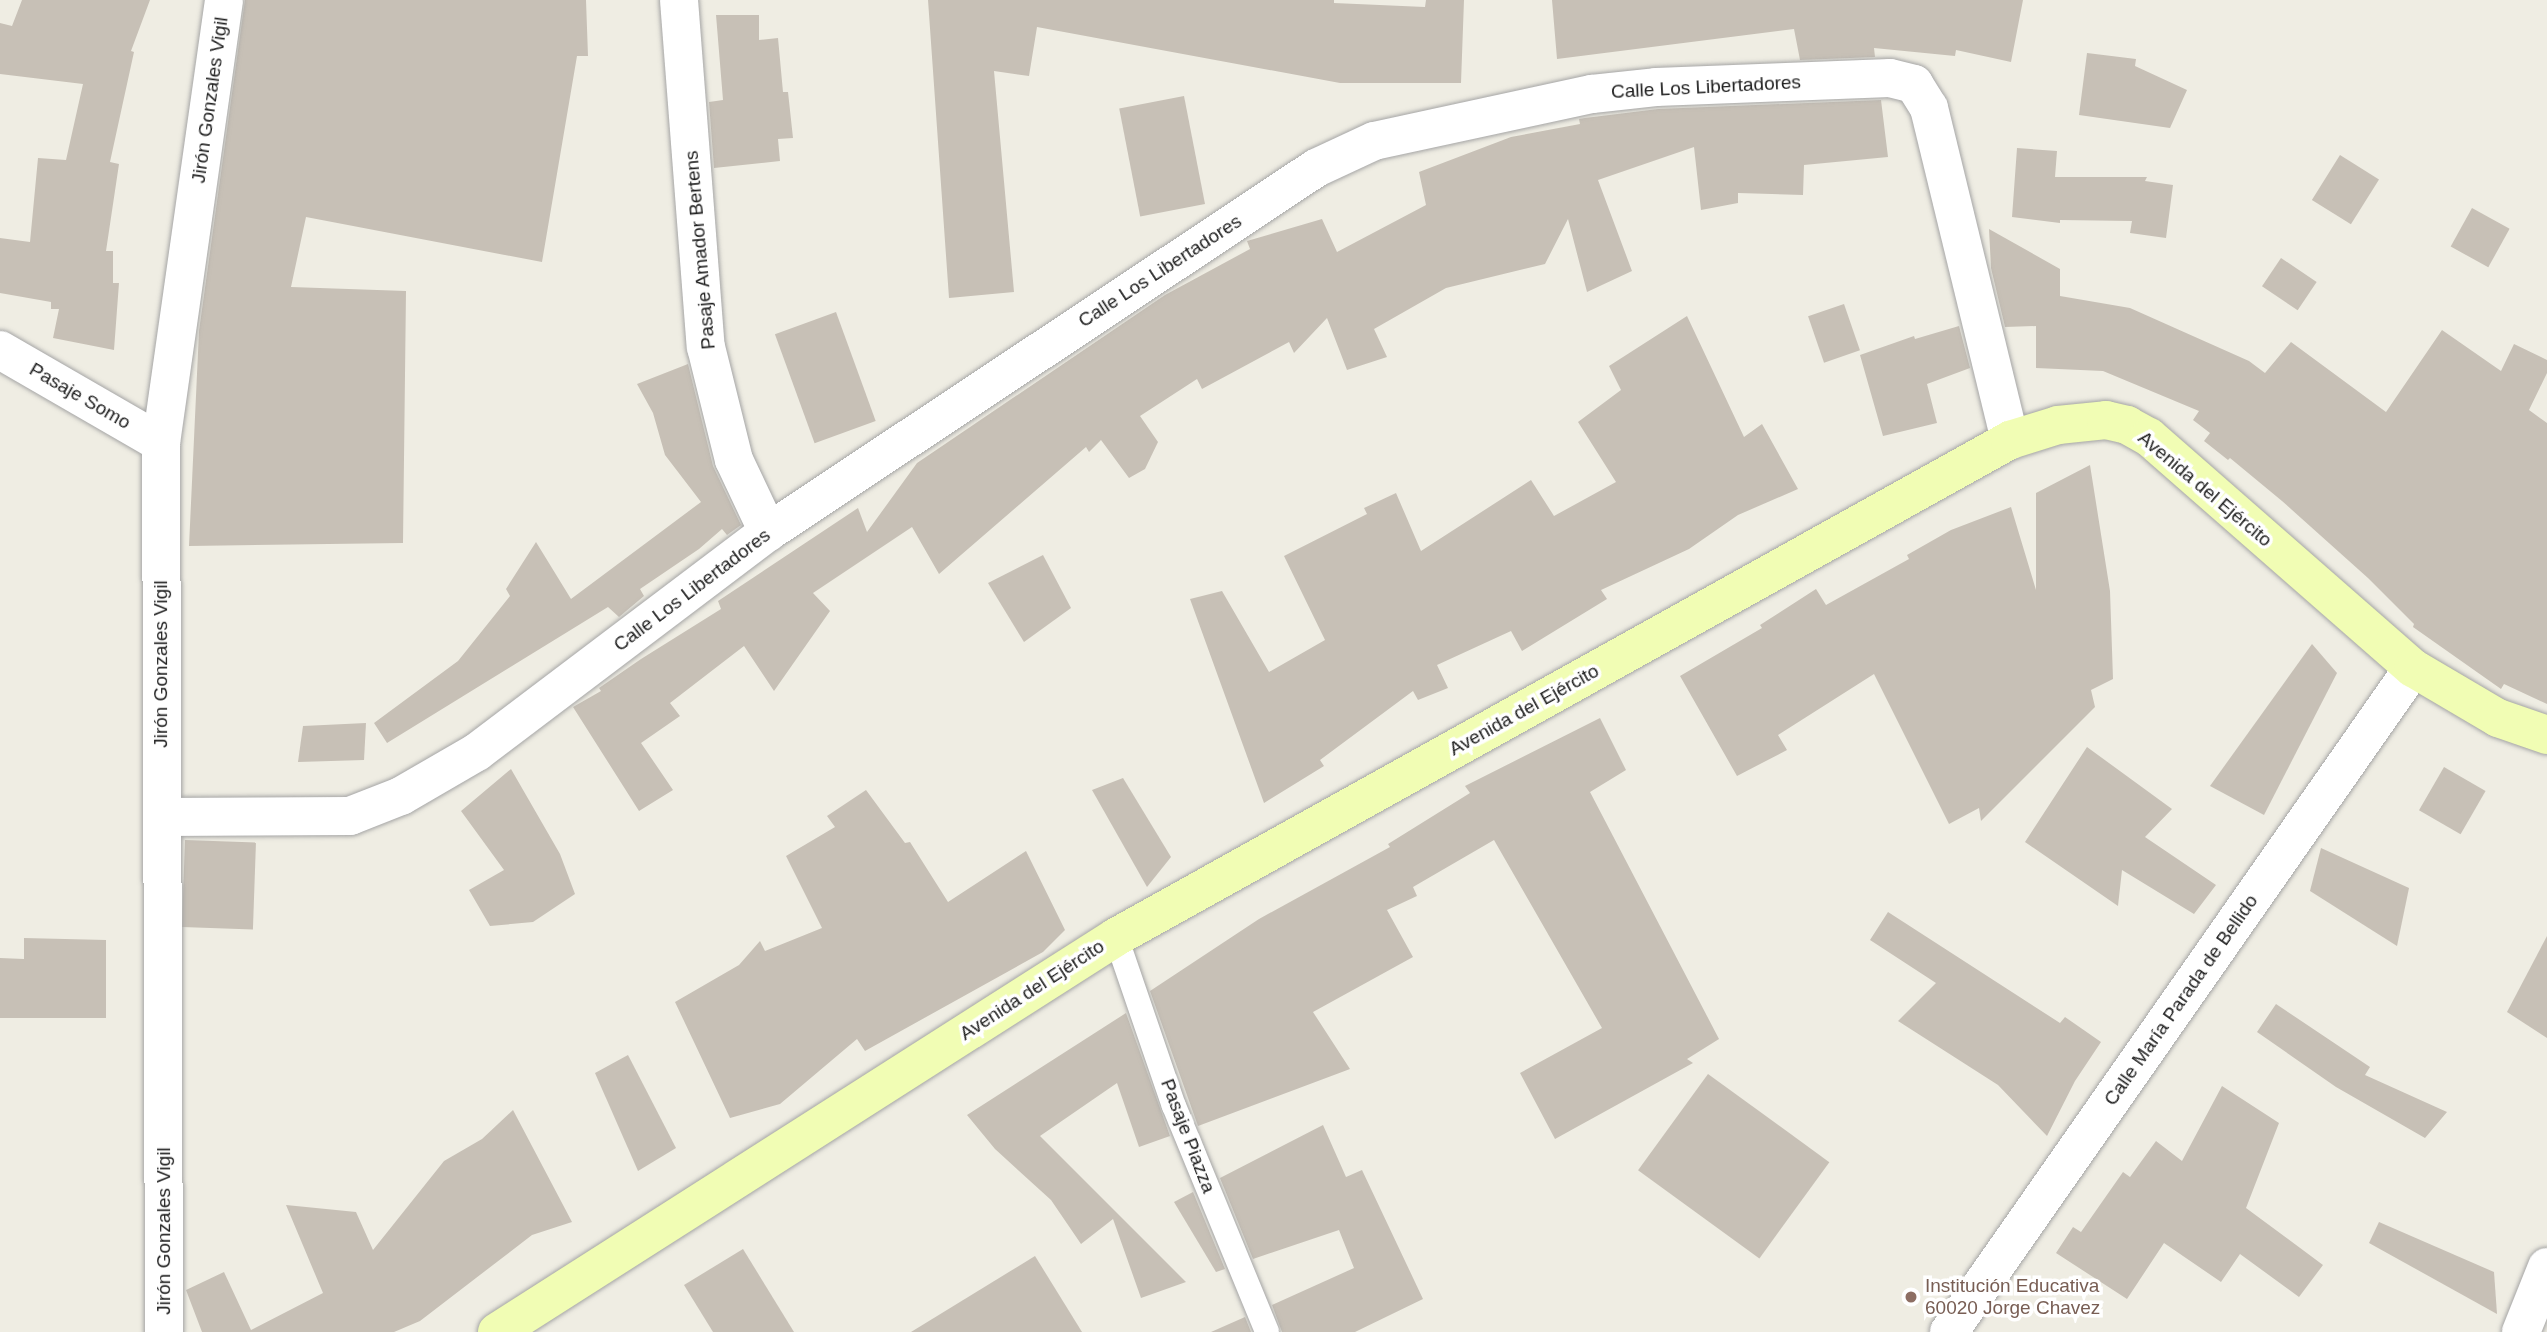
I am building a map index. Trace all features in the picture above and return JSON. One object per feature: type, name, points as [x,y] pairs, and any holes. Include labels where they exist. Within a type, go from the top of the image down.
[{"type":"main road","name":"Avenida del Ejército","points":[[497,1332],[1116,937],[2010,440],[2058,425],[2106,420],[2127,425],[2149,437],[2413,668],[2498,718],[2547,735]]},
{"type":"street","name":"Jirón Gonzales Vigil","points":[[164,1332],[161,443],[224,0]]},
{"type":"street","name":"Pasaje Amador Bertens","points":[[679,0],[706,347],[734,460],[768,532]]},
{"type":"street","name":"Calle Los Libertadores","points":[[162,817],[350,816],[401,796],[477,752],[768,532],[1316,168],[1374,141],[1592,94],[1656,87],[1890,78],[1914,85],[1929,108],[2010,440]]},
{"type":"street","name":"Pasaje Somo","points":[[0,351],[161,443]]},
{"type":"street","name":"Calle María Parada de Bellido","points":[[1949,1332],[2413,668]]},
{"type":"street","points":[[2521,1332],[2547,1268]]},
{"type":"lane","name":"Pasaje Piazza","points":[[1116,937],[1174,1107],[1268,1332]]},
{"type":"building","points":[[22,0],[150,0],[131,51],[134,52],[110,162],[119,164],[106,251],[113,251],[113,283],[119,283],[114,350],[53,338],[59,309],[51,309],[51,302],[0,293],[0,238],[30,242],[38,158],[66,160],[83,84],[0,74],[0,23],[12,26]]},
{"type":"building","points":[[245,0],[586,0],[588,56],[577,56],[542,262],[306,217],[291,287],[406,291],[403,543],[189,546],[199,331]]},
{"type":"building","points":[[928,0],[1334,0],[1334,3],[1425,7],[1426,0],[1464,0],[1461,83],[1340,83],[1037,27],[1029,76],[994,71],[1014,292],[949,298]]},
{"type":"building","points":[[1552,0],[2023,0],[2011,62],[1956,50],[1955,56],[1874,48],[1875,57],[1800,60],[1794,29],[1557,59]]},
{"type":"building","points":[[716,15],[759,15],[759,40],[778,38],[783,92],[788,92],[793,138],[778,139],[780,161],[714,168],[709,102],[723,100]]},
{"type":"building","points":[[2087,53],[2136,59],[2135,66],[2187,90],[2170,128],[2079,115]]},
{"type":"building","points":[[1184,96],[1205,204],[1140,217],[1119,109]]},
{"type":"building","points":[[1881,100],[1888,157],[1804,165],[1803,195],[1738,193],[1738,203],[1701,210],[1694,147],[1598,180],[1632,271],[1587,292],[1568,219],[1545,264],[1446,288],[1374,329],[1387,357],[1347,370],[1327,318],[1294,353],[1289,342],[1202,389],[1197,379],[1140,416],[1158,442],[1145,469],[1129,478],[1101,440],[1089,452],[1086,447],[939,574],[912,527],[813,593],[830,611],[774,691],[744,646],[670,703],[680,716],[641,743],[673,790],[639,811],[573,707],[601,691],[599,688],[641,659],[721,609],[718,601],[858,508],[867,532],[917,463],[1165,295],[1250,249],[1247,241],[1322,219],[1337,252],[1426,205],[1419,172],[1511,137],[1580,124],[1579,119],[1658,109]]},
{"type":"building","points":[[2017,148],[2057,151],[2055,177],[2147,177],[2145,181],[2173,185],[2166,238],[2130,233],[2132,221],[2060,220],[2060,223],[2012,217]]},
{"type":"building","points":[[2340,155],[2379,179],[2351,224],[2312,200]]},
{"type":"building","points":[[2472,208],[2510,229],[2488,267],[2451,246]]},
{"type":"building","points":[[1989,229],[2060,269],[2060,296],[2130,308],[2249,361],[2265,373],[2291,342],[2386,412],[2442,330],[2501,371],[2514,344],[2547,360],[2547,373],[2529,410],[2547,423],[2547,704],[2504,684],[2501,689],[2413,627],[2414,624],[2368,578],[2282,501],[2230,458],[2228,460],[2204,441],[2210,433],[2193,420],[2199,411],[2103,371],[2036,368],[2036,326],[2005,327],[1991,268]]},
{"type":"building","points":[[2281,258],[2317,282],[2298,310],[2262,286]]},
{"type":"building","points":[[1844,304],[1860,350],[1824,363],[1808,316]]},
{"type":"building","points":[[836,312],[876,421],[815,443],[775,334]]},
{"type":"building","points":[[1687,316],[1744,437],[1762,424],[1798,489],[1738,515],[1689,549],[1601,590],[1607,599],[1522,651],[1511,631],[1437,665],[1448,688],[1418,700],[1413,691],[1320,760],[1324,766],[1264,803],[1190,599],[1222,591],[1269,672],[1325,640],[1284,556],[1367,514],[1364,508],[1396,493],[1421,551],[1531,480],[1554,516],[1616,482],[1578,422],[1621,390],[1609,366]]},
{"type":"building","points":[[1959,326],[1970,368],[1927,384],[1937,423],[1883,436],[1860,355],[1914,336],[1915,339]]},
{"type":"building","points":[[688,364],[713,466],[741,525],[727,535],[722,529],[699,549],[640,589],[644,596],[619,617],[608,607],[387,743],[374,723],[458,661],[510,596],[506,589],[536,542],[571,599],[701,502],[665,455],[653,413],[637,384]]},
{"type":"building","points":[[2090,465],[2110,591],[2113,679],[2091,690],[2095,707],[1981,821],[1979,808],[1949,824],[1874,674],[1778,735],[1787,750],[1737,776],[1680,676],[1762,628],[1760,625],[1816,589],[1826,605],[1909,559],[1907,555],[1951,530],[2011,507],[2036,590],[2036,493]]},
{"type":"building","points":[[1043,555],[1071,608],[1024,642],[988,583]]},
{"type":"building","points":[[2312,644],[2337,673],[2264,815],[2210,786]]},
{"type":"building","points":[[1600,718],[1626,770],[1590,792],[1719,1039],[1687,1059],[1693,1063],[1555,1139],[1520,1073],[1602,1028],[1494,840],[1413,887],[1417,896],[1387,910],[1413,957],[1313,1012],[1350,1069],[1198,1126],[1150,991],[1259,919],[1390,847],[1388,844],[1470,793],[1465,786]]},
{"type":"building","points":[[366,723],[364,760],[298,762],[303,726]]},
{"type":"building","points":[[2087,747],[2172,809],[2145,837],[2216,885],[2194,914],[2122,870],[2118,906],[2025,842]]},
{"type":"building","points":[[2444,767],[2486,791],[2461,834],[2419,810]]},
{"type":"building","points":[[511,769],[560,854],[575,894],[533,922],[490,926],[469,890],[504,870],[461,811]]},
{"type":"building","points":[[1123,778],[1171,857],[1147,887],[1092,790]]},
{"type":"building","points":[[866,790],[905,843],[910,842],[948,902],[1026,851],[1065,930],[1043,952],[865,1051],[857,1039],[780,1104],[730,1118],[675,1002],[739,965],[760,941],[765,951],[822,928],[786,856],[835,827],[827,816]]},
{"type":"building","points":[[185,840],[256,842],[253,929],[182,927]]},
{"type":"building","points":[[2321,848],[2409,888],[2397,946],[2310,891]]},
{"type":"building","points":[[1888,912],[2060,1023],[2065,1017],[2101,1042],[2075,1081],[2047,1136],[1998,1085],[1898,1021],[1936,983],[1870,940]]},
{"type":"building","points":[[2547,936],[2547,1038],[2507,1012]]},
{"type":"building","points":[[24,938],[106,940],[106,1018],[0,1018],[0,958],[24,959]]},
{"type":"building","points":[[2276,1004],[2370,1067],[2365,1075],[2447,1112],[2425,1138],[2336,1087],[2257,1032]]},
{"type":"building","points":[[1126,1013],[1170,1136],[1139,1147],[1117,1083],[1040,1136],[1186,1282],[1141,1298],[1113,1219],[1081,1244],[1051,1200],[995,1149],[967,1115]]},
{"type":"building","points":[[628,1055],[676,1148],[638,1171],[595,1073]]},
{"type":"building","points":[[1708,1074],[1829,1162],[1759,1258],[1638,1170]]},
{"type":"building","points":[[2222,1086],[2279,1123],[2246,1208],[2323,1265],[2299,1297],[2240,1254],[2221,1282],[2164,1243],[2127,1299],[2056,1253],[2073,1227],[2081,1232],[2123,1172],[2130,1177],[2156,1141],[2182,1161]]},
{"type":"building","points":[[513,1110],[572,1222],[532,1235],[420,1321],[394,1332],[202,1332],[186,1290],[224,1272],[251,1330],[323,1293],[286,1205],[356,1212],[373,1250],[444,1161],[482,1139]]},
{"type":"building","points":[[1323,1125],[1346,1177],[1362,1170],[1423,1299],[1355,1332],[1282,1332],[1272,1305],[1354,1268],[1339,1230],[1253,1259],[1220,1178]]},
{"type":"building","points":[[1193,1192],[1225,1269],[1216,1272],[1174,1202]]},
{"type":"building","points":[[2379,1222],[2494,1272],[2497,1314],[2369,1243]]},
{"type":"building","points":[[743,1249],[794,1332],[713,1332],[684,1285]]},
{"type":"building","points":[[1035,1256],[1082,1332],[911,1332]]},
{"type":"building","points":[[1245,1317],[1251,1332],[1211,1332]]},
{"type":"place","name":"Institución Educativa 60020 Jorge Chavez","points":[[1911,1297]]}]
